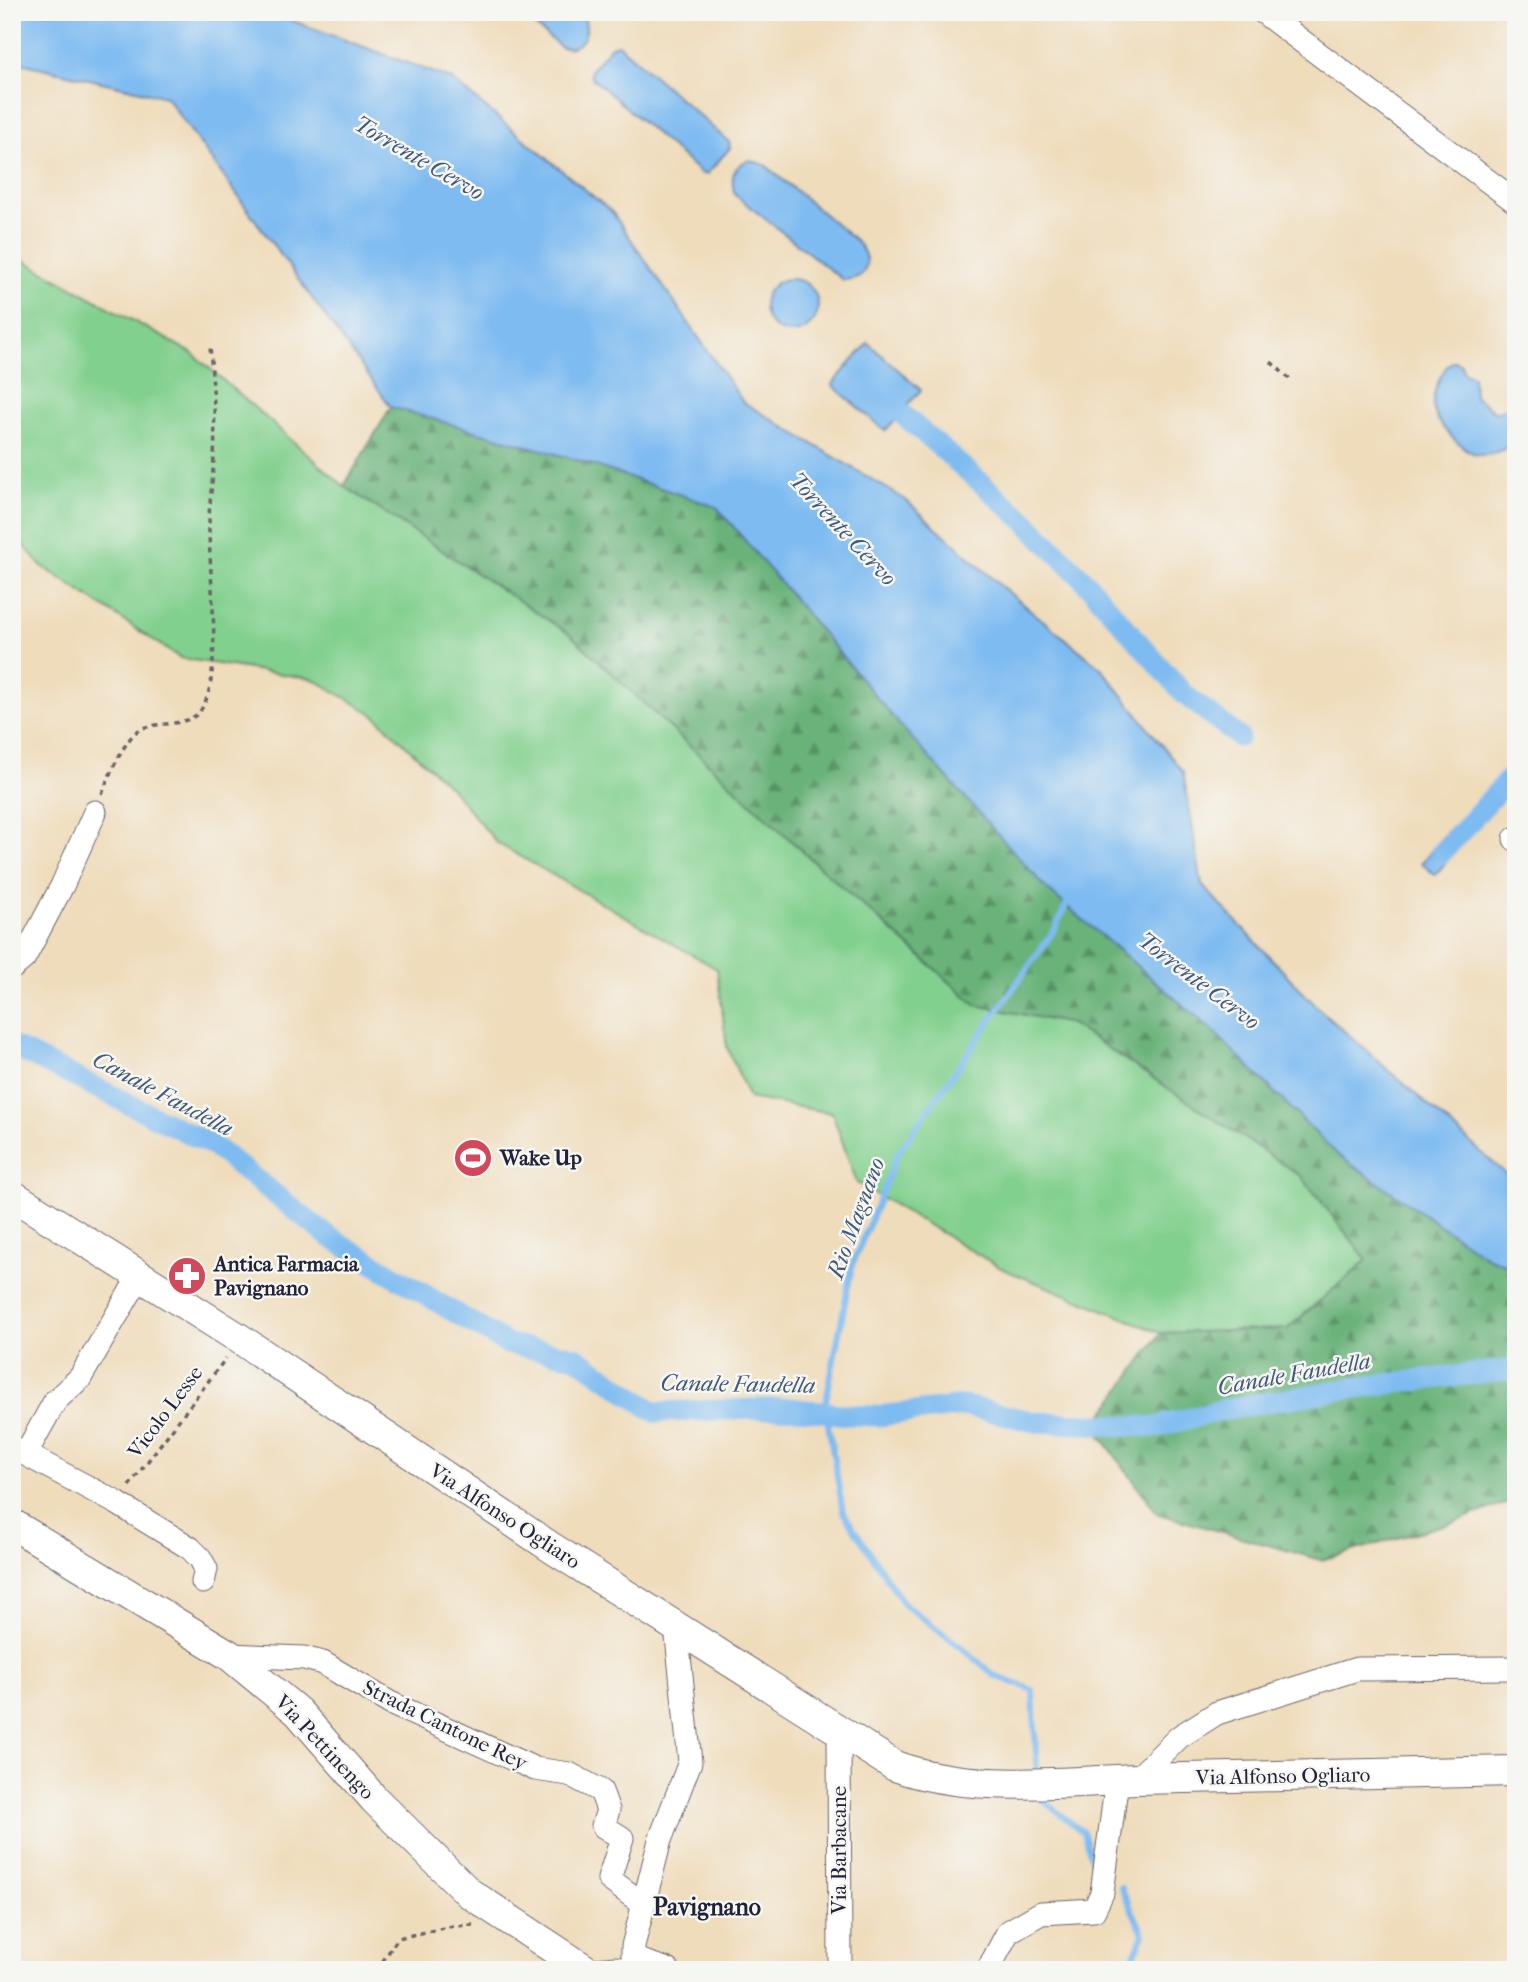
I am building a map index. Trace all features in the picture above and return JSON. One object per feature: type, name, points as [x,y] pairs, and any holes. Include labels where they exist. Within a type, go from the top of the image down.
[{"type":"main road","name":"Via Alfonso Ogliaro","points":[[12,1195],[240,1339],[552,1548],[895,1766],[922,1776],[971,1783],[1516,1771]]},
{"type":"main road","name":"Via Pettinengo","points":[[12,1524],[229,1655],[298,1712],[374,1799],[470,1893],[586,1970]]},
{"type":"street","points":[[1263,12],[1516,202]]},
{"type":"street","points":[[12,968],[24,958],[31,946],[62,886],[95,812]]},
{"type":"street","points":[[139,1277],[80,1378],[55,1401],[19,1450],[117,1503],[195,1553],[206,1569],[203,1582]]},
{"type":"street","points":[[668,1970],[640,1961],[633,1955],[632,1946],[660,1840],[690,1762],[676,1627]]},
{"type":"street","name":"Strada Cantone Rey","points":[[229,1655],[304,1658],[323,1663],[390,1703],[535,1769],[569,1774],[601,1791],[608,1810],[603,1826],[622,1838],[609,1879],[643,1904]]},
{"type":"street","points":[[988,1970],[1007,1932],[1041,1913],[1094,1910],[1102,1893],[1126,1780],[1179,1737],[1217,1713],[1357,1669],[1516,1668]]},
{"type":"street","name":"Via Barbacane","points":[[839,1730],[839,1970]]},
{"type":"street","points":[[595,1970],[622,1970]]},
{"type":"path","points":[[95,812],[112,766],[137,731],[166,722],[178,723],[201,712],[208,697],[212,678],[213,638],[208,526],[213,469],[214,394],[210,347]]},
{"type":"path","points":[[1271,362],[1293,382]]},
{"type":"path","name":"Vicolo Lesse","points":[[117,1503],[240,1339]]},
{"type":"path","points":[[377,1970],[398,1938],[472,1924],[483,1931]]},
{"type":"green space","points":[[12,254],[192,353],[344,486],[571,635],[815,863],[976,1005],[1071,1024],[1301,1176],[1367,1260],[1287,1329],[1161,1333],[1003,1269],[857,1183],[832,1113],[749,1098],[727,1047],[717,969],[497,843],[451,788],[373,714],[313,679],[180,658],[39,564],[12,529]]},
{"type":"green space","points":[[391,407],[581,461],[717,507],[899,724],[1047,889],[1211,1029],[1338,1155],[1485,1256],[1516,1269],[1516,1502],[1321,1560],[1158,1514],[1094,1427],[1161,1333],[1287,1329],[1367,1260],[1301,1176],[1071,1024],[976,1005],[815,863],[571,635],[344,486]]},
{"type":"water","name":"Torrente Cervo","points":[[12,12],[269,12],[451,79],[612,212],[743,402],[906,500],[1001,586],[1101,668],[1183,772],[1202,885],[1317,1007],[1516,1183],[1516,1269],[1485,1256],[1338,1155],[1211,1029],[1047,889],[899,724],[717,507],[581,461],[391,407],[166,97],[12,61]]},
{"type":"water","points":[[518,12],[580,12],[586,31],[575,46],[561,47]]},
{"type":"water","points":[[618,44],[729,142],[730,148],[707,174],[702,174],[591,77],[590,71],[611,46]]},
{"type":"water","points":[[750,160],[765,165],[855,240],[866,260],[864,272],[852,279],[843,280],[735,195],[734,173],[739,165]]},
{"type":"water","points":[[791,279],[810,287],[818,306],[810,325],[791,333],[772,325],[764,306],[772,287]]},
{"type":"water","points":[[868,343],[921,390],[885,431],[832,385]]},
{"type":"water","points":[[1454,361],[1461,364],[1464,373],[1473,376],[1474,396],[1496,412],[1512,406],[1516,408],[1516,440],[1509,446],[1481,455],[1466,449],[1444,428],[1435,412],[1434,395],[1444,371]]},
{"type":"water","points":[[1450,829],[1464,841],[1435,875],[1421,863]]},
{"type":"waterway","points":[[879,394],[1027,523],[1082,578],[1185,695],[1239,737]]},
{"type":"waterway","points":[[1440,855],[1516,771]]},
{"type":"waterway","name":"Rio Magnano","points":[[1037,1774],[1033,1690],[995,1676],[904,1604],[843,1512],[825,1406],[852,1266],[898,1153],[1055,929],[1068,901]]},
{"type":"waterway","name":"Canale Faudella","points":[[12,1046],[212,1145],[328,1236],[507,1344],[576,1357],[655,1412],[790,1408],[878,1416],[965,1406],[1035,1422],[1156,1427],[1227,1409],[1352,1388],[1516,1369]]},
{"type":"waterway","name":"Rio Magnano","points":[[1040,1792],[1041,1799],[1083,1832],[1096,1871]]},
{"type":"waterway","name":"Rio Magnano","points":[[1121,1887],[1144,1935],[1127,1970]]},
{"type":"place","name":"Wake Up","points":[[473,1158]]},
{"type":"place","name":"Antica Farmacia Pavignano","points":[[187,1276]]},
{"type":"district","name":"Pavignano","points":[[707,1907]]}]
